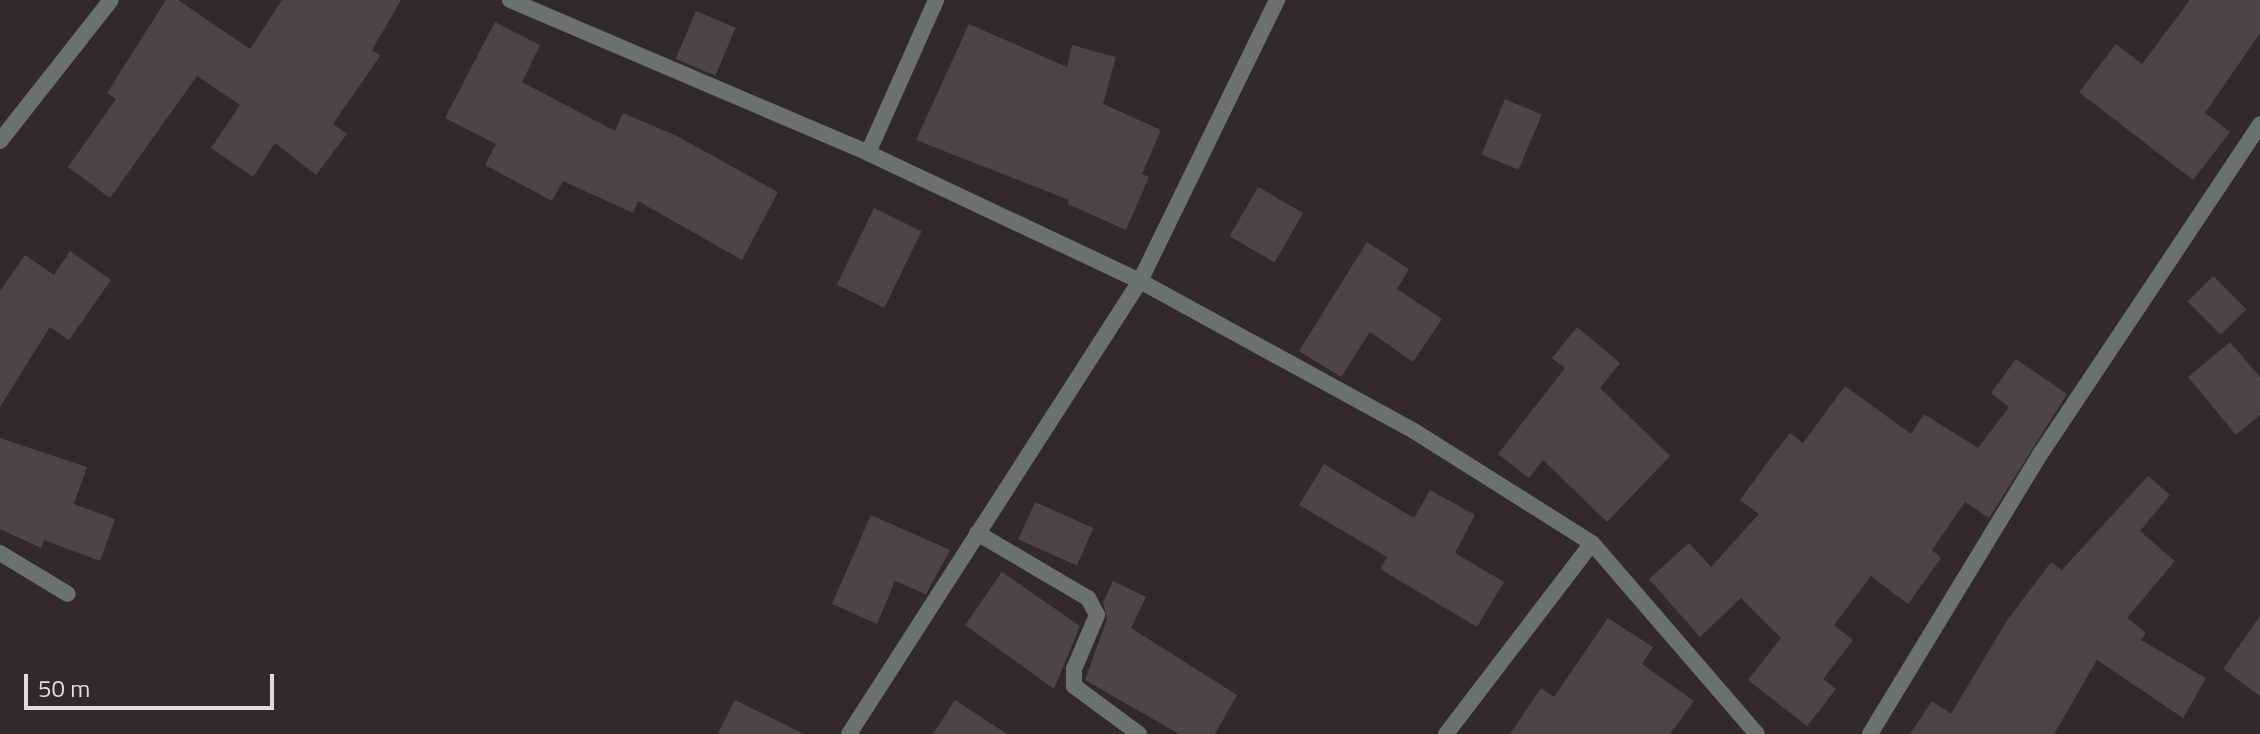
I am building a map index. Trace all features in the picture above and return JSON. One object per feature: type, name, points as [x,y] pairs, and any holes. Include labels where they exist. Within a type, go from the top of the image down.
[{"type":"street","points":[[0,141],[111,0]]},
{"type":"street","points":[[510,0],[868,153],[1140,281],[1414,431],[1592,543],[1757,734]]},
{"type":"street","points":[[868,153],[936,0]]},
{"type":"street","points":[[849,734],[1140,281],[1277,0]]},
{"type":"street","points":[[1870,734],[2039,456],[2260,124]]},
{"type":"street","points":[[977,533],[1088,598],[1097,615],[1095,626],[1074,669],[1074,686],[1139,734]]},
{"type":"street","points":[[1446,734],[1592,543]]},
{"type":"street","points":[[0,553],[68,594]]},
{"type":"building","points":[[166,0],[178,0],[250,49],[282,0],[401,0],[372,50],[380,56],[333,124],[347,134],[316,175],[275,143],[253,177],[211,148],[240,105],[197,76],[110,198],[68,167],[116,99],[107,93]]},
{"type":"building","points":[[2190,0],[2260,0],[2260,33],[2205,113],[2230,132],[2193,180],[2079,92],[2116,44],[2142,64]]},
{"type":"building","points":[[696,11],[736,28],[715,76],[676,59]]},
{"type":"building","points":[[495,22],[540,45],[522,82],[615,131],[623,113],[677,136],[778,192],[742,260],[638,201],[633,213],[563,181],[552,201],[485,165],[496,144],[445,118]]},
{"type":"building","points":[[969,24],[1067,67],[1072,45],[1116,57],[1103,104],[1161,130],[1142,174],[1149,177],[1126,230],[1068,204],[1069,200],[916,140]]},
{"type":"building","points":[[1505,99],[1542,115],[1518,170],[1482,154]]},
{"type":"building","points":[[1258,187],[1303,213],[1275,262],[1230,236]]},
{"type":"building","points":[[874,208],[922,231],[884,308],[837,284]]},
{"type":"building","points":[[1367,242],[1409,269],[1397,289],[1442,319],[1413,362],[1370,332],[1341,377],[1299,351]]},
{"type":"building","points":[[70,251],[111,280],[69,340],[50,327],[0,407],[0,291],[25,255],[54,275]]},
{"type":"building","points":[[2213,276],[2246,309],[2221,335],[2188,301]]},
{"type":"building","points":[[1577,327],[1620,363],[1600,388],[1670,456],[1607,522],[1543,460],[1529,478],[1498,454],[1565,368],[1552,358]]},
{"type":"building","points":[[2230,342],[2260,377],[2260,415],[2236,435],[2188,377]]},
{"type":"building","points":[[2016,359],[2067,394],[1989,518],[1965,502],[1932,550],[1941,558],[1908,604],[1871,576],[1834,625],[1853,640],[1823,679],[1836,689],[1807,726],[1748,680],[1781,638],[1741,598],[1700,637],[1649,579],[1689,543],[1711,567],[1759,514],[1740,500],[1769,460],[1790,433],[1803,443],[1845,386],[1911,434],[1924,414],[1978,448],[2009,407],[1991,393]]},
{"type":"building","points":[[0,438],[87,467],[74,504],[115,519],[100,561],[44,540],[41,548],[0,529]]},
{"type":"building","points":[[1324,464],[1414,518],[1430,490],[1475,515],[1455,553],[1504,582],[1477,627],[1380,569],[1387,557],[1299,505]]},
{"type":"building","points":[[2148,476],[2170,495],[2140,531],[2175,561],[2127,618],[2146,633],[2141,640],[2206,678],[2183,718],[2097,660],[2054,734],[1910,734],[1932,701],[1951,714],[2008,619],[2051,562],[2062,570]]},
{"type":"building","points":[[1035,502],[1093,528],[1077,565],[1018,539]]},
{"type":"building","points":[[871,515],[950,550],[926,594],[895,581],[877,624],[832,604]]},
{"type":"building","points":[[1002,572],[1080,626],[1054,689],[965,625]]},
{"type":"building","points":[[1113,581],[1146,597],[1131,628],[1237,695],[1215,734],[1179,734],[1085,680],[1107,619],[1103,602]]},
{"type":"building","points":[[2260,616],[2260,696],[2223,669]]},
{"type":"building","points":[[1608,618],[1653,647],[1642,664],[1694,701],[1670,734],[1510,734],[1541,688],[1554,697]]},
{"type":"building","points":[[735,700],[804,734],[718,734]]},
{"type":"building","points":[[955,700],[1007,734],[933,734]]}]
